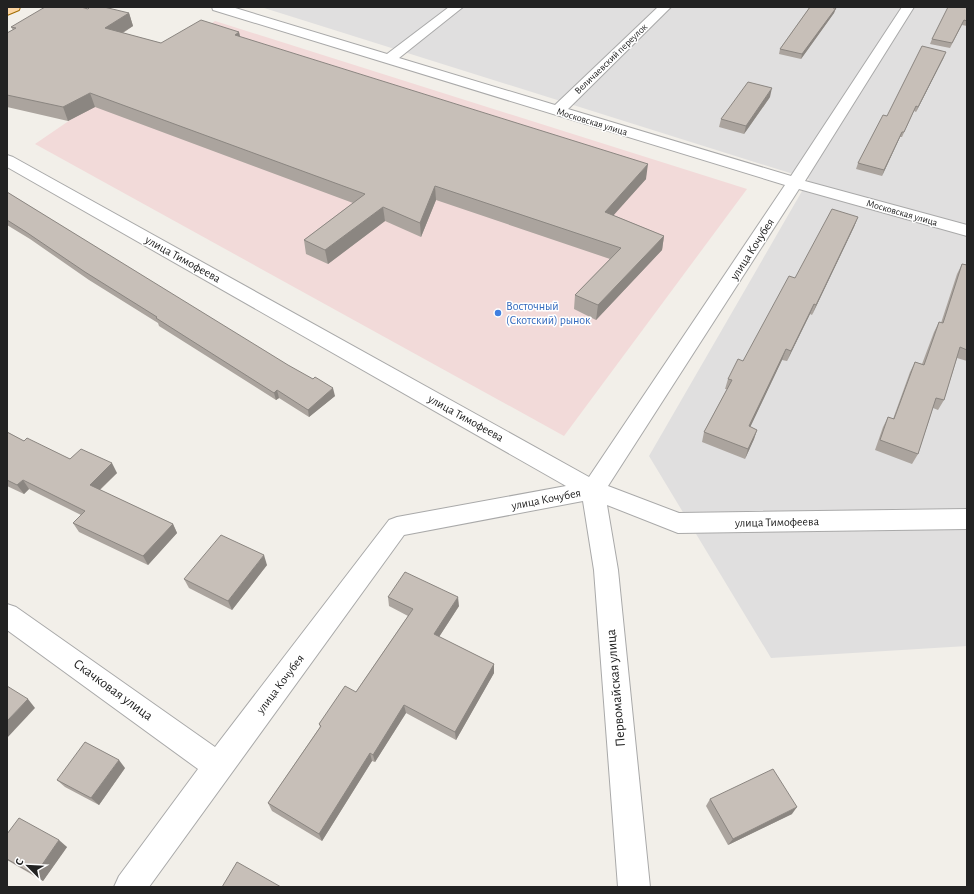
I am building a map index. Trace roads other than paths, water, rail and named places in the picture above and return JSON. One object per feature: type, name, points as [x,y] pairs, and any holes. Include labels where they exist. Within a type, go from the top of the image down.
[{"type":"main road","points":[[7,11],[14,7]]},
{"type":"street","points":[[389,59],[458,7]]},
{"type":"street","name":"Величаевский переулок","points":[[557,111],[665,7]]},
{"type":"street","name":"улица Кочубея","points":[[130,887],[218,766],[398,527],[593,490],[795,183],[908,7]]},
{"type":"street","name":"Московская улица","points":[[225,8],[795,183],[967,231]]},
{"type":"street","name":"улица Тимофеева","points":[[7,160],[593,490],[678,524],[967,519]]},
{"type":"street","name":"Первомайская улица","points":[[593,490],[606,570],[634,887]]},
{"type":"street","name":"Скачковая улица","points":[[7,615],[218,766]]},
{"type":"place","name":"Восточный (Скотский) рынок","points":[[498,313]]}]
